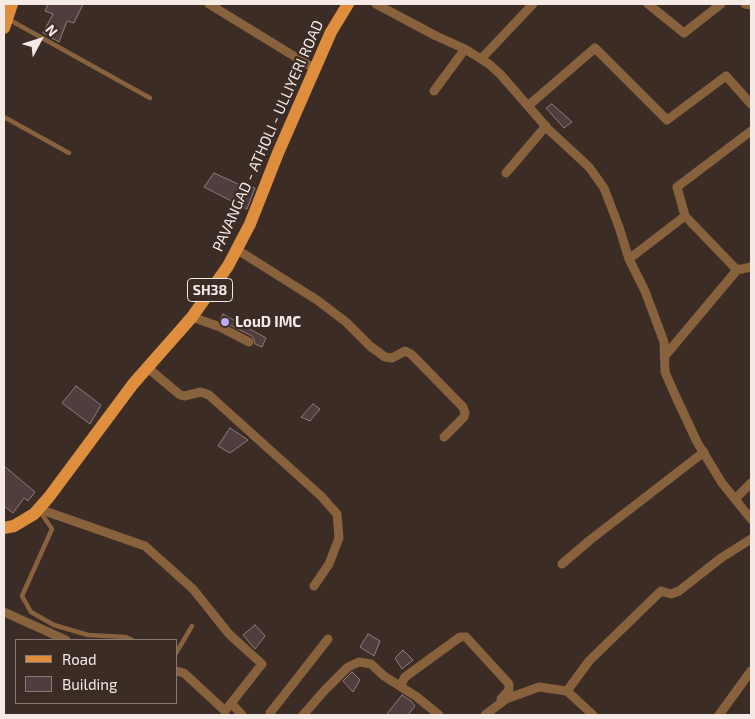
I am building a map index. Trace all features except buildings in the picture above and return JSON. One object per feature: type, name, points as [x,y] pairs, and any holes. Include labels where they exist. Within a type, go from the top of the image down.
[{"type":"main road","points":[[5,23],[12,4]]},
{"type":"main road","name":"PAVANGAD - ATHOLI - ULLIYERI ROAD","points":[[4,528],[14,526],[34,514],[80,458],[104,422],[192,317],[228,266],[250,224],[330,32],[348,4]]},
{"type":"street","points":[[209,4],[315,69]]},
{"type":"street","points":[[376,4],[481,59],[501,75],[546,126],[589,167],[604,188],[630,259],[645,291],[664,342],[665,372],[690,428],[722,483],[751,519]]},
{"type":"street","points":[[481,59],[533,4]]},
{"type":"street","points":[[648,4],[684,33],[722,4]]},
{"type":"street","points":[[745,4],[751,5]]},
{"type":"street","points":[[529,105],[595,48],[667,120],[726,76],[751,104]]},
{"type":"street","points":[[434,91],[465,49]]},
{"type":"street","points":[[506,173],[546,126]]},
{"type":"street","points":[[737,270],[685,216],[677,187],[751,131]]},
{"type":"street","points":[[630,259],[685,216]]},
{"type":"street","points":[[236,249],[317,300],[346,322],[370,346],[385,357],[392,358],[405,350],[411,354],[463,407],[464,417],[444,437]]},
{"type":"street","points":[[664,357],[737,270],[751,267]]},
{"type":"street","points":[[192,317],[220,327],[249,342]]},
{"type":"street","points":[[148,368],[180,395],[184,396],[202,392],[209,396],[334,510],[337,514],[339,538],[329,564],[314,586]]},
{"type":"street","points":[[562,564],[590,540],[704,452]]},
{"type":"street","points":[[735,499],[751,483]]},
{"type":"street","points":[[38,509],[145,546],[193,589],[229,634],[262,664],[225,711],[184,673],[178,672]]},
{"type":"street","points":[[567,692],[589,661],[661,591],[671,594],[679,591],[721,558],[751,539]]},
{"type":"street","points":[[4,612],[64,639]]},
{"type":"street","points":[[400,686],[405,677],[460,637],[466,637],[509,684],[509,690],[501,698],[503,702]]},
{"type":"street","points":[[270,715],[328,639]]},
{"type":"street","points":[[303,715],[348,668],[359,662],[371,664],[384,676],[417,697],[439,715]]},
{"type":"street","points":[[719,715],[751,671]]},
{"type":"street","points":[[485,715],[503,702],[538,687],[567,692],[589,714]]},
{"type":"street","points":[[231,704],[242,715]]},
{"type":"lane","points":[[5,23],[150,98]]},
{"type":"lane","points":[[4,117],[69,154]]},
{"type":"lane","points":[[38,509],[52,528],[22,596],[31,612],[54,626],[88,635],[126,637],[130,639]]},
{"type":"lane","points":[[178,650],[192,626]]},
{"type":"place","name":"LouD IMC","points":[[225,322]]}]
